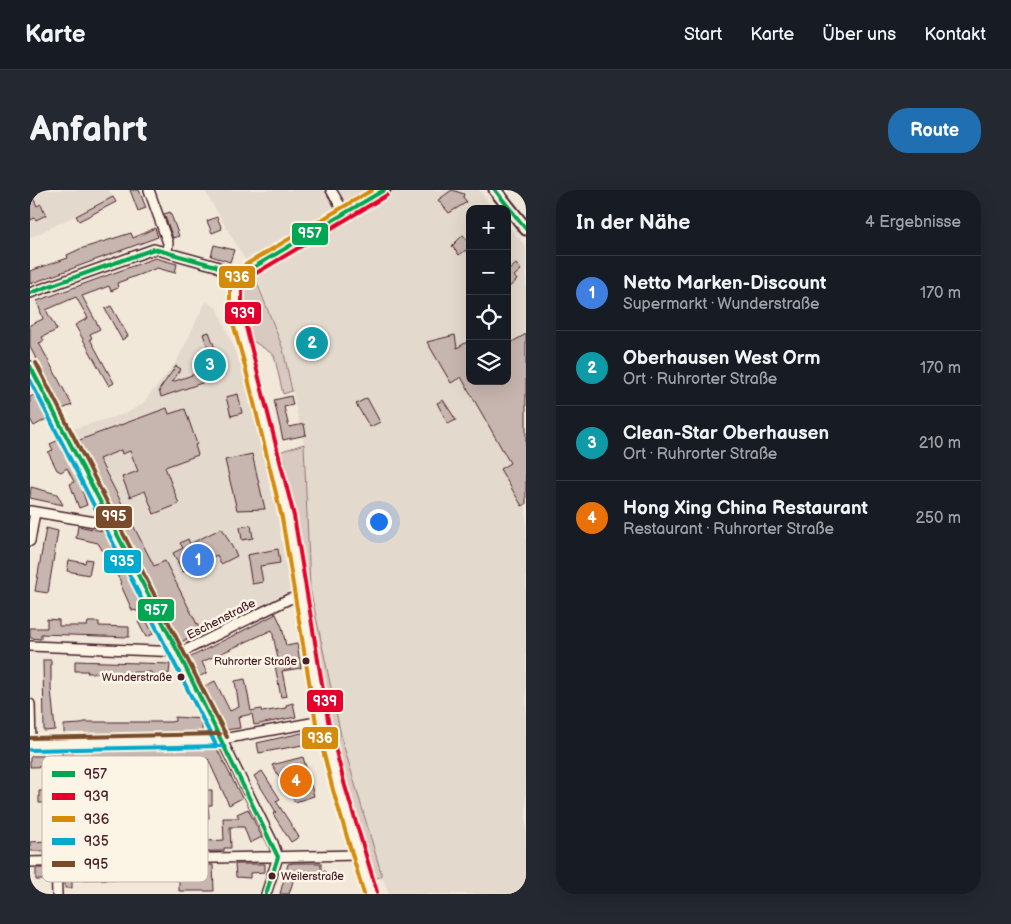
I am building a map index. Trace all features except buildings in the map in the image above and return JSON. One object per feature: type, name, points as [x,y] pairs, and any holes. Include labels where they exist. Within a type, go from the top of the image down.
[{"type":"main road","points":[[328,222],[384,190]]},
{"type":"main road","points":[[495,190],[526,228]]},
{"type":"main road","points":[[249,270],[239,280],[236,287],[235,305],[282,487],[322,720],[371,894]]},
{"type":"street","points":[[149,190],[167,239],[167,252]]},
{"type":"street","points":[[332,190],[344,212]]},
{"type":"street","points":[[30,293],[149,250],[158,249],[216,266],[239,280]]},
{"type":"street","points":[[30,366],[178,652],[278,857],[266,894]]},
{"type":"street","points":[[30,541],[32,512],[94,522],[109,519]]},
{"type":"street","name":"Eschenstraße","points":[[30,646],[178,652],[188,649],[289,599],[301,597]]},
{"type":"street","points":[[30,704],[30,744],[206,742],[322,720]]},
{"type":"street","points":[[208,858],[359,854]]},
{"type":"shaded area","points":[[30,190],[109,190],[113,197],[30,238]]},
{"type":"shaded area","points":[[204,190],[479,190],[491,205],[466,205],[466,385],[511,385],[511,229],[526,247],[526,894],[389,894],[342,740],[310,588],[304,444],[283,349],[260,285]]},
{"type":"shaded area","points":[[255,277],[283,349],[292,391],[283,394],[274,355],[250,339],[240,292]]},
{"type":"shaded area","points":[[206,301],[218,309],[241,366],[279,508],[293,589],[180,646],[69,430],[127,413],[142,404],[177,361]]},
{"type":"shaded area","points":[[304,444],[310,588],[342,740],[382,876],[371,881],[327,719],[279,452]]},
{"type":"tunnel","points":[[249,270],[328,222]]},
{"type":"transit line","name":"936","points":[[364,894],[333,790],[316,723],[282,518],[244,362],[230,313],[230,287],[245,265],[372,190]]},
{"type":"transit line","name":"957","points":[[239,280],[249,270],[384,190]]},
{"type":"transit line","name":"957","points":[[495,190],[526,229]]},
{"type":"transit line","name":"939","points":[[377,892],[345,786],[328,720],[294,516],[242,311],[242,289],[253,275],[387,195]]},
{"type":"transit line","name":"957","points":[[30,293],[154,249],[216,266],[239,280]]},
{"type":"transit line","name":"995","points":[[36,363],[227,737]]},
{"type":"transit line","name":"957","points":[[30,366],[178,652],[278,857]]},
{"type":"transit line","name":"935","points":[[30,380],[215,743]]},
{"type":"transit line","name":"995","points":[[30,738],[220,734]]},
{"type":"transit line","name":"935","points":[[30,750],[222,746]]},
{"type":"transit line","name":"957","points":[[266,894],[278,857]]},
{"type":"place","name":"Oberhausen West Orm","points":[[312,343]]},
{"type":"place","name":"Clean-Star Oberhausen","points":[[210,365]]},
{"type":"place","name":"Netto Marken-Discount","points":[[198,560]]},
{"type":"place","name":"Ruhrorter Straße","points":[[306,661]]},
{"type":"place","name":"Wunderstraße","points":[[181,677]]},
{"type":"place","name":"Hong Xing China Restaurant","points":[[296,781]]},
{"type":"place","name":"Weilerstraße","points":[[272,876]]}]
